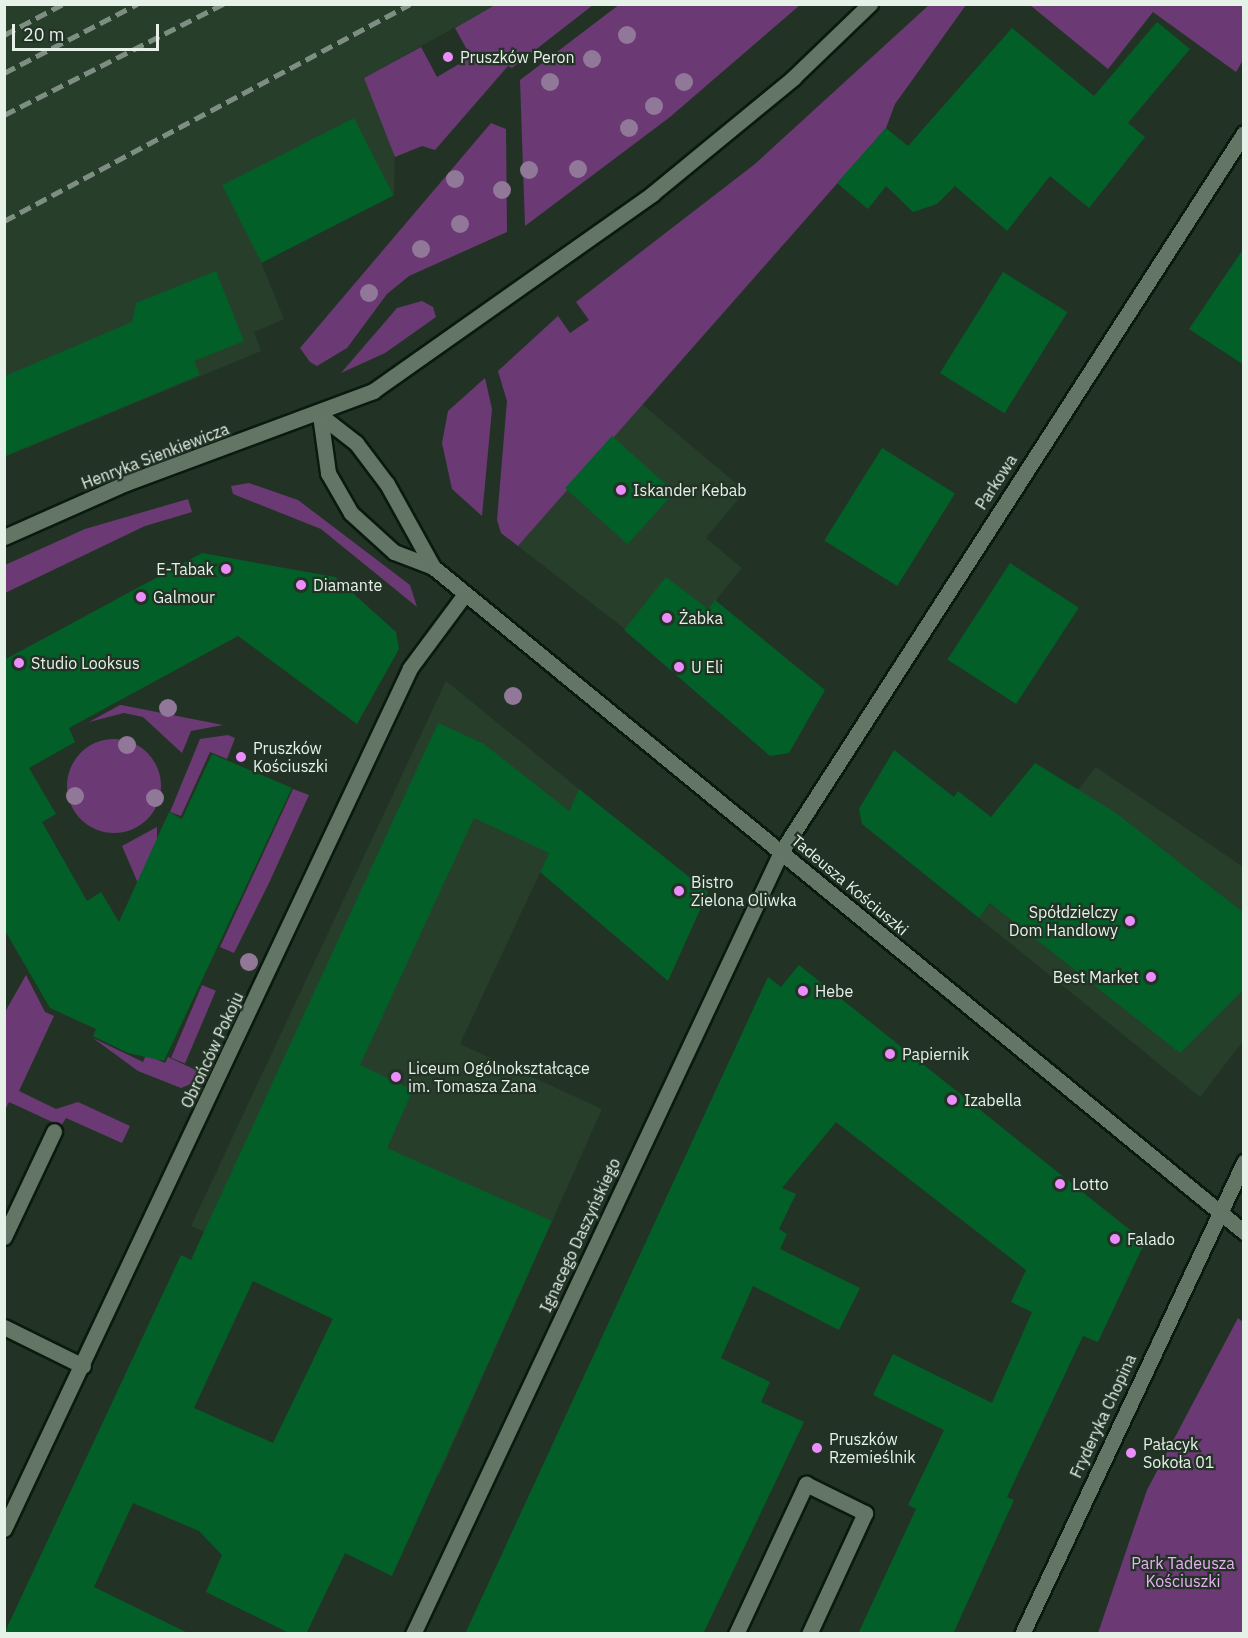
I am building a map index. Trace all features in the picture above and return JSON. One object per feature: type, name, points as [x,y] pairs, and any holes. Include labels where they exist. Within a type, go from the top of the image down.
[{"type":"street","name":"Henryka Sienkiewicza","points":[[4,537],[126,483],[320,415],[373,391],[453,339],[652,194],[793,78],[870,4]]},
{"type":"street","name":"Parkowa","points":[[781,852],[1244,133]]},
{"type":"street","name":"Tadeusza Kościuszki","points":[[320,415],[328,473],[351,513],[394,552],[433,567],[1244,1232]]},
{"type":"street","name":"Tadeusza Kościuszki","points":[[320,415],[356,442],[387,484],[433,567]]},
{"type":"street","name":"Obrońców Pokoju","points":[[4,1529],[83,1366],[410,668],[465,594]]},
{"type":"street","name":"Ignacego Daszyńskiego","points":[[413,1634],[781,852]]},
{"type":"street","points":[[4,1237],[54,1131]]},
{"type":"street","name":"Fryderyka Chopina","points":[[1022,1634],[1222,1216],[1244,1162]]},
{"type":"street","points":[[4,1327],[83,1366]]},
{"type":"street","points":[[736,1634],[806,1484],[865,1513],[809,1634]]},
{"type":"shaded area","points":[[5,5],[495,5],[364,78],[395,147],[394,195],[261,262],[284,319],[254,332],[261,351],[5,457]]},
{"type":"shaded area","points":[[642,404],[745,491],[706,538],[742,568],[666,661],[518,546]]},
{"type":"shaded area","name":"Liceum Ogólnokształcące im. Tomasza Zana","points":[[446,681],[579,789],[460,1044],[602,1109],[439,1475],[292,1406],[344,1294],[191,1226]]},
{"type":"shaded area","name":"Spółdzielczy Dom Handlowy","points":[[1096,767],[1243,867],[1243,1041],[1200,1097],[979,918]]},
{"type":"green space","points":[[620,4],[800,5],[670,117],[525,226],[520,80]]},
{"type":"green space","points":[[495,5],[593,5],[512,68],[508,66],[435,150],[422,146],[395,157],[364,78],[421,47],[437,77],[471,57],[455,28]]},
{"type":"green space","points":[[929,5],[966,5],[895,104],[886,128],[518,546],[501,533],[497,520],[507,401],[498,371],[558,316],[570,333],[589,320],[576,302],[755,164]]},
{"type":"green space","points":[[1030,5],[1243,5],[1243,60],[1236,72],[1153,12],[1108,69]]},
{"type":"green space","points":[[491,123],[506,129],[507,232],[409,276],[387,294],[347,348],[317,366],[310,362],[300,348]]},
{"type":"green space","points":[[422,301],[433,307],[436,317],[385,353],[341,373],[397,308]]},
{"type":"green space","points":[[485,378],[492,409],[482,516],[452,489],[442,443],[448,411]]},
{"type":"green space","points":[[249,483],[298,500],[410,585],[417,607],[321,529],[233,494],[231,486]]},
{"type":"green space","points":[[188,499],[192,512],[145,526],[5,593],[5,565],[85,529]]},
{"type":"green space","points":[[120,705],[223,725],[191,731],[182,753],[143,717],[124,713],[89,722]]},
{"type":"green space","points":[[228,735],[235,738],[227,759],[210,752],[181,816],[170,812],[200,739]]},
{"type":"green space","points":[[114,739],[132,743],[147,753],[157,768],[161,786],[157,804],[147,819],[132,829],[114,833],[96,829],[81,819],[71,804],[67,786],[71,768],[81,753],[96,743]]},
{"type":"green space","points":[[293,789],[309,795],[234,953],[220,947]]},
{"type":"green space","points":[[157,827],[157,838],[169,844],[144,897],[122,846]]},
{"type":"green space","points":[[26,975],[45,1012],[54,1016],[19,1091],[56,1109],[78,1102],[130,1126],[122,1143],[66,1118],[61,1126],[9,1102],[5,1110],[5,1012]]},
{"type":"green space","points":[[202,985],[216,991],[185,1064],[171,1058]]},
{"type":"green space","points":[[93,1038],[143,1062],[146,1055],[165,1063],[168,1057],[202,1073],[198,1081],[181,1088],[138,1071]]},
{"type":"green space","name":"Park Tadeusza Kościuszki","points":[[1238,1318],[1244,1323],[1243,1633],[1098,1633],[1147,1490]]},
{"type":"building","points":[[1157,22],[1190,49],[1128,123],[1145,137],[1089,208],[1050,176],[1007,231],[955,186],[937,204],[913,212],[886,186],[868,209],[837,183],[886,128],[908,146],[1012,28],[1094,96]]},
{"type":"building","points":[[354,118],[393,196],[262,263],[222,185]]},
{"type":"building","points":[[1244,248],[1244,365],[1189,329]]},
{"type":"building","points":[[216,271],[244,341],[194,361],[200,375],[5,456],[5,376],[132,322],[136,303]]},
{"type":"building","points":[[1003,272],[1067,312],[1004,413],[940,373]]},
{"type":"building","name":"Iskander Kebab","points":[[612,436],[674,492],[628,544],[565,488]]},
{"type":"building","points":[[882,448],[955,494],[897,586],[824,540]]},
{"type":"building","points":[[202,553],[335,577],[396,632],[399,649],[357,724],[238,636],[69,728],[75,742],[29,768],[56,814],[42,822],[87,901],[101,892],[119,922],[169,812],[182,819],[212,754],[292,788],[164,1061],[128,1053],[93,1036],[96,1029],[50,1008],[4,929],[4,660]]},
{"type":"building","points":[[1010,563],[1079,608],[1016,704],[947,659]]},
{"type":"building","points":[[666,577],[708,609],[715,600],[825,690],[789,753],[770,756],[624,630]]},
{"type":"building","points":[[438,723],[484,744],[569,811],[579,789],[708,892],[668,981],[540,872],[549,853],[474,818],[360,1065],[413,1090],[387,1148],[552,1221],[392,1576],[345,1553],[306,1634],[291,1634],[206,1592],[222,1555],[199,1531],[133,1503],[94,1587],[190,1634],[4,1634],[181,1255],[191,1260]],"holes":[[[253,1281],[333,1319],[273,1443],[194,1408]]]},
{"type":"building","name":"Spółdzielczy Dom Handlowy","points":[[894,750],[954,797],[958,791],[991,817],[1035,763],[1116,813],[1244,913],[1244,989],[1180,1053],[990,903],[979,918],[862,824],[859,809]]},
{"type":"building","points":[[799,965],[1145,1242],[1098,1342],[1083,1336],[1007,1497],[1014,1500],[953,1634],[858,1634],[916,1509],[908,1505],[944,1430],[873,1395],[893,1354],[992,1403],[1032,1312],[1011,1302],[1026,1270],[836,1122],[782,1188],[796,1194],[779,1229],[787,1234],[780,1249],[860,1288],[839,1330],[753,1286],[721,1358],[770,1382],[761,1402],[804,1422],[703,1634],[465,1634],[768,977],[781,987]]},
{"type":"railway","points":[[4,35],[63,4]]},
{"type":"railway","points":[[4,73],[137,4]]},
{"type":"railway","points":[[4,115],[223,4]]},
{"type":"railway","points":[[4,221],[410,4]]},
{"type":"place","name":"Pruszków Peron","points":[[448,57]]},
{"type":"place","name":"Iskander Kebab","points":[[621,490]]},
{"type":"place","name":"E-Tabak","points":[[226,569]]},
{"type":"place","name":"Diamante","points":[[301,585]]},
{"type":"place","name":"Galmour","points":[[141,597]]},
{"type":"place","name":"Żabka","points":[[667,618]]},
{"type":"place","name":"Studio Looksus","points":[[19,663]]},
{"type":"place","name":"U Eli","points":[[679,667]]},
{"type":"place","name":"Pruszków Kościuszki","points":[[241,757]]},
{"type":"place","name":"Bistro Zielona Oliwka","points":[[679,891]]},
{"type":"place","name":"Spółdzielczy Dom Handlowy","points":[[1130,921]]},
{"type":"place","name":"Best Market","points":[[1151,977]]},
{"type":"place","name":"Hebe","points":[[803,991]]},
{"type":"place","name":"Papiernik","points":[[890,1054]]},
{"type":"place","name":"Liceum Ogólnokształcące im. Tomasza Zana","points":[[396,1077]]},
{"type":"place","name":"Izabella","points":[[952,1100]]},
{"type":"place","name":"Lotto","points":[[1060,1184]]},
{"type":"place","name":"Falado","points":[[1115,1239]]},
{"type":"place","name":"Pruszków Rzemieślnik","points":[[817,1448]]},
{"type":"place","name":"Pałacyk Sokoła 01","points":[[1131,1453]]}]
